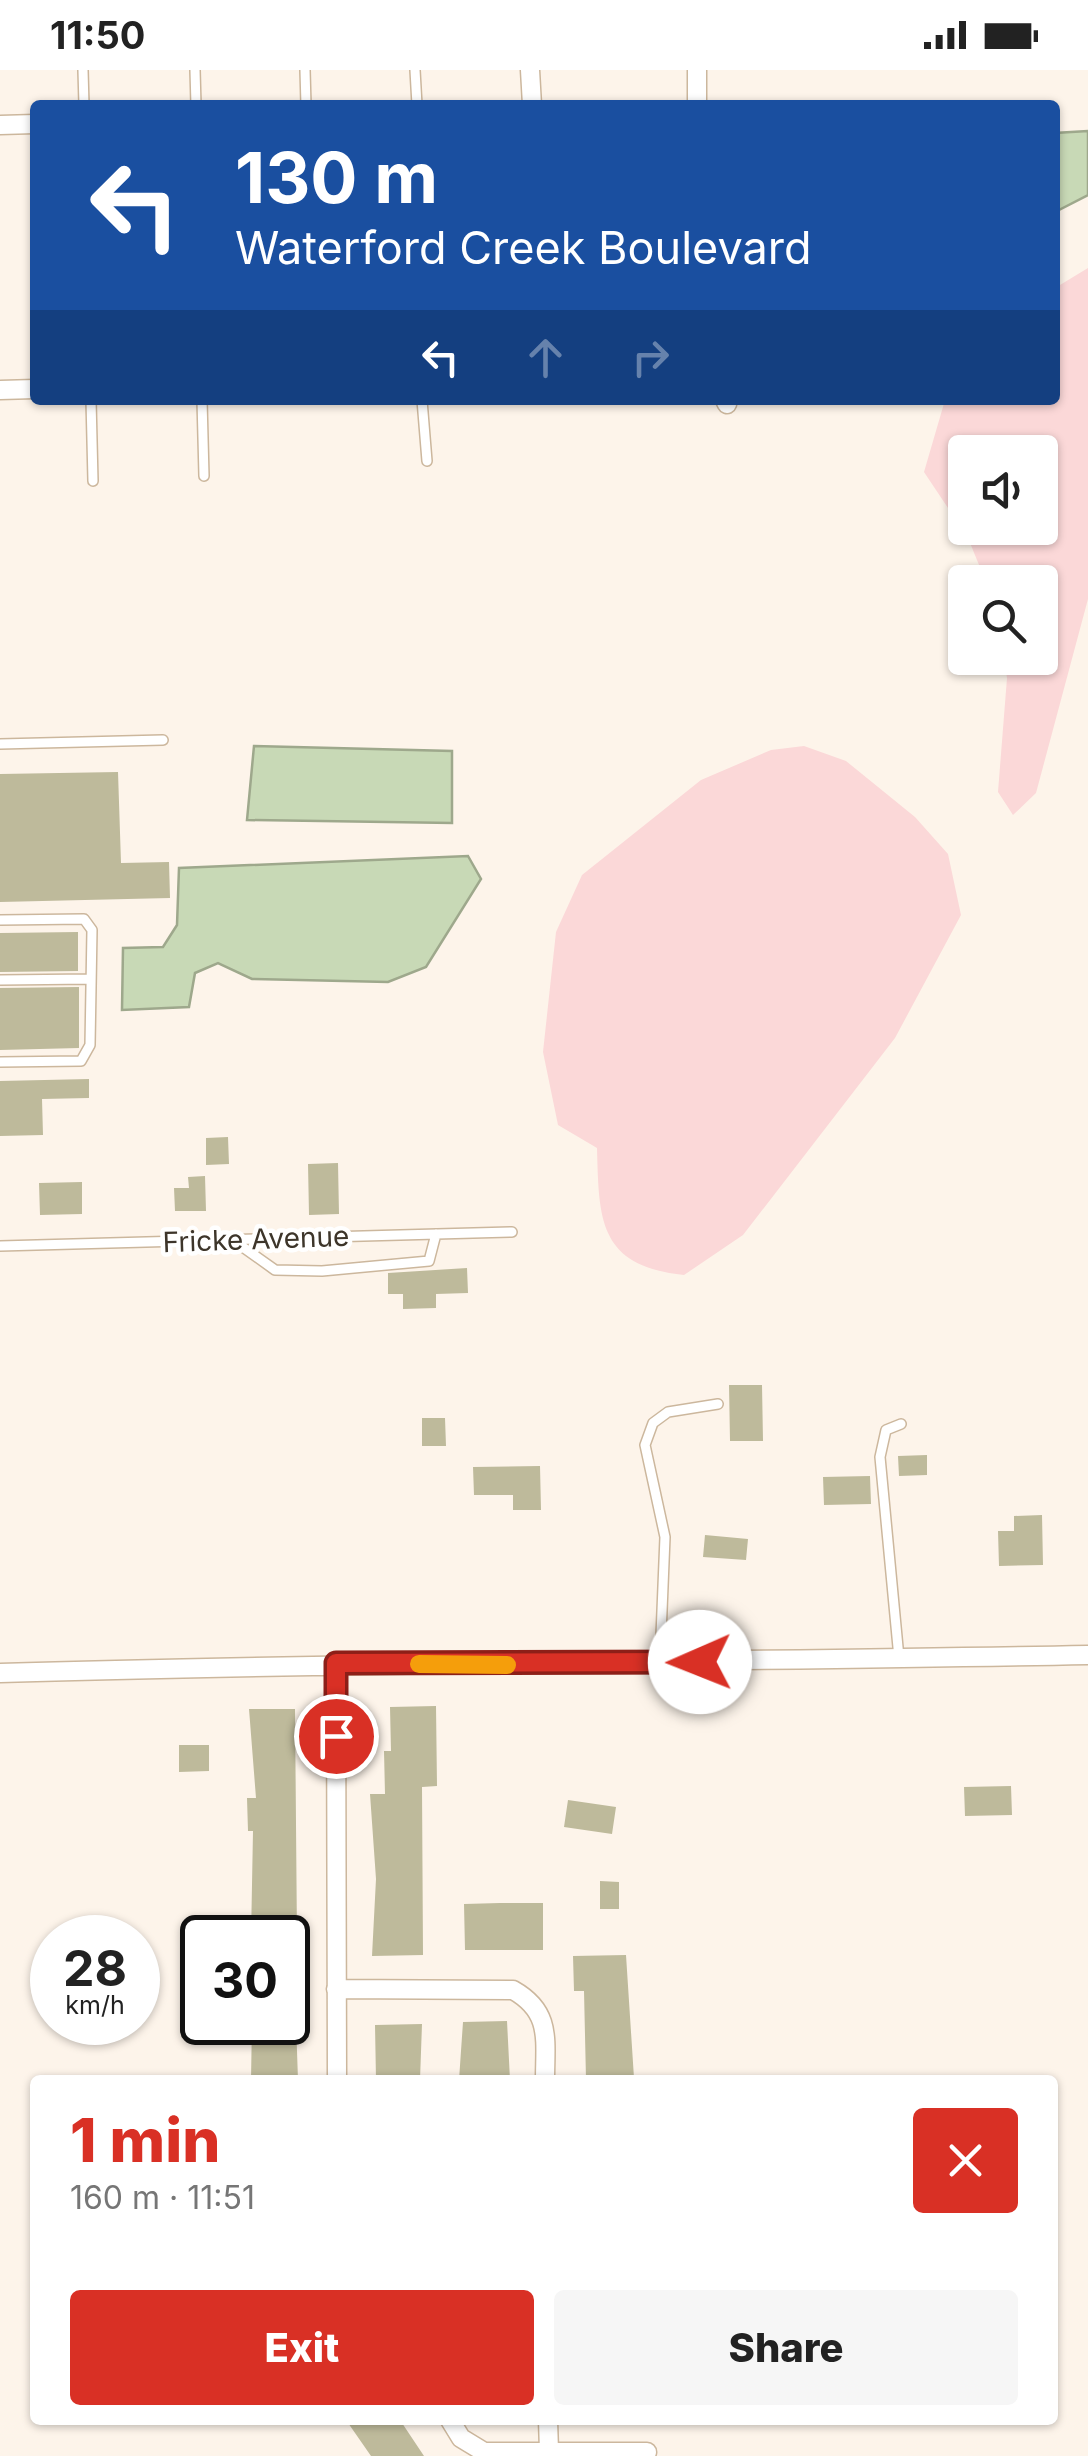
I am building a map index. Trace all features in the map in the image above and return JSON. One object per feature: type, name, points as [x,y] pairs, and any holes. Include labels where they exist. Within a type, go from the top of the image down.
[{"type":"street","points":[[530,70],[532,100]]},
{"type":"street","points":[[696,70],[697,100]]},
{"type":"street","points":[[0,125],[30,124]]},
{"type":"street","points":[[0,390],[30,389]]},
{"type":"street","points":[[0,1673],[336,1663],[660,1663],[1088,1655]]},
{"type":"street","points":[[336,1663],[337,2075]]},
{"type":"street","points":[[336,1989],[513,1990],[534,2002],[544,2026],[545,2075]]},
{"type":"street","points":[[453,2425],[462,2438],[484,2452],[647,2452]]},
{"type":"street","points":[[548,2425],[549,2451]]},
{"type":"lane","points":[[83,70],[84,100]]},
{"type":"lane","points":[[194,70],[196,100]]},
{"type":"lane","points":[[305,70],[306,100]]},
{"type":"lane","points":[[414,70],[417,100]]},
{"type":"lane","points":[[91,405],[93,481]]},
{"type":"lane","points":[[202,405],[204,476]]},
{"type":"lane","points":[[422,405],[427,461]]},
{"type":"lane","points":[[0,744],[163,740]]},
{"type":"lane","points":[[0,920],[84,919],[92,930],[90,1045],[81,1060],[0,1062]]},
{"type":"lane","points":[[0,980],[91,978]]},
{"type":"lane","name":"Fricke Avenue","points":[[0,1246],[512,1232]]},
{"type":"lane","points":[[233,1240],[275,1270],[322,1271],[428,1260],[436,1234]]},
{"type":"lane","points":[[660,1663],[665,1537],[646,1445],[653,1423],[668,1412],[718,1404]]},
{"type":"lane","points":[[900,1658],[880,1457],[886,1430],[902,1424]]},
{"type":"shaded area","points":[[1088,131],[1088,195],[1060,209],[1060,133]]},
{"type":"shaded area","points":[[1088,268],[1088,599],[1036,793],[1013,815],[998,792],[1007,675],[1058,675],[1058,565],[979,565],[971,545],[1058,545],[1058,435],[948,435],[948,508],[924,472],[944,405],[1060,405],[1060,285]]},
{"type":"shaded area","points":[[254,746],[452,751],[452,823],[247,820]]},
{"type":"shaded area","points":[[804,746],[846,761],[915,817],[948,854],[961,915],[895,1038],[743,1235],[684,1275],[656,1270],[619,1250],[603,1217],[597,1148],[558,1125],[543,1052],[556,932],[582,875],[701,780],[771,750]]},
{"type":"shaded area","points":[[468,856],[481,879],[426,967],[388,982],[252,979],[218,963],[195,973],[189,1007],[122,1010],[123,948],[163,947],[177,925],[179,868]]},
{"type":"building","points":[[118,772],[121,863],[169,862],[170,898],[0,902],[0,774]]},
{"type":"building","points":[[78,932],[78,971],[0,972],[0,933]]},
{"type":"building","points":[[79,987],[79,1048],[0,1050],[0,988]]},
{"type":"building","points":[[89,1079],[89,1098],[42,1099],[43,1135],[0,1136],[0,1081]]},
{"type":"building","points":[[228,1137],[229,1164],[206,1165],[206,1138]]},
{"type":"building","points":[[338,1163],[339,1214],[309,1215],[308,1164]]},
{"type":"building","points":[[205,1176],[206,1211],[175,1211],[174,1188],[189,1188],[188,1177]]},
{"type":"building","points":[[82,1182],[82,1214],[40,1215],[39,1183]]},
{"type":"building","points":[[467,1268],[468,1293],[436,1294],[436,1308],[403,1309],[403,1294],[388,1294],[388,1273]]},
{"type":"building","points":[[729,1385],[762,1385],[763,1441],[730,1441]]},
{"type":"building","points":[[422,1418],[445,1418],[446,1446],[422,1446]]},
{"type":"building","points":[[927,1455],[927,1475],[899,1476],[898,1456]]},
{"type":"building","points":[[540,1466],[541,1510],[513,1510],[513,1495],[474,1495],[473,1467]]},
{"type":"building","points":[[870,1476],[871,1504],[824,1505],[823,1477]]},
{"type":"building","points":[[1042,1515],[1043,1565],[999,1566],[998,1531],[1014,1531],[1014,1516]]},
{"type":"building","points":[[705,1535],[748,1539],[746,1560],[703,1557]]},
{"type":"building","points":[[436,1706],[437,1786],[422,1787],[423,1955],[372,1956],[376,1879],[370,1794],[385,1794],[384,1751],[391,1751],[390,1707]]},
{"type":"building","points":[[249,1709],[295,1709],[297,1915],[251,1915],[253,1831],[248,1831],[247,1798],[256,1798]]},
{"type":"building","points":[[179,1745],[209,1745],[209,1771],[179,1772]]},
{"type":"building","points":[[1011,1786],[1012,1815],[965,1816],[964,1787]]},
{"type":"building","points":[[568,1800],[616,1807],[612,1834],[564,1827]]},
{"type":"building","points":[[600,1881],[619,1882],[619,1909],[600,1909]]},
{"type":"building","points":[[543,1903],[543,1950],[465,1950],[464,1904]]},
{"type":"building","points":[[626,1955],[634,2075],[586,2075],[584,1991],[574,1991],[573,1956]]},
{"type":"building","points":[[507,2021],[510,2075],[459,2075],[463,2022]]},
{"type":"building","points":[[422,2024],[420,2075],[376,2075],[375,2025]]},
{"type":"building","points":[[252,2045],[297,2045],[298,2075],[251,2075]]},
{"type":"building","points":[[349,2425],[403,2425],[424,2456],[371,2456]]},
{"type":"slow traffic","points":[[419,1664],[507,1665]]},
{"type":"route","points":[[336,1736],[336,1663],[700,1662]]}]
